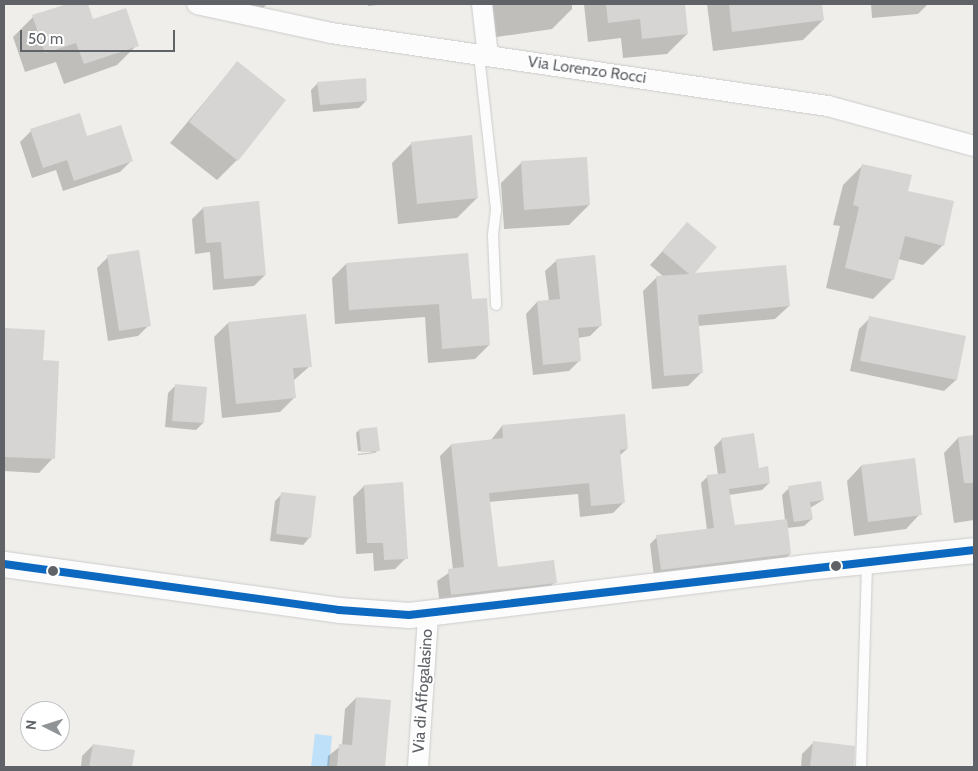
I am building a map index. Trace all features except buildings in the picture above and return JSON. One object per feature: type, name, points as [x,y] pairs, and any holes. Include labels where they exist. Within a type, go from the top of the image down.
[{"type":"street","name":"Via Lorenzo Rocci","points":[[197,4],[331,33],[828,106],[974,146]]},
{"type":"street","points":[[482,4],[483,55]]},
{"type":"street","points":[[4,564],[339,610],[428,614],[867,561],[974,550]]},
{"type":"street","name":"Via di Affogalasino","points":[[418,767],[428,614]]},
{"type":"lane","points":[[483,55],[496,210],[493,234],[496,306]]},
{"type":"lane","points":[[861,767],[867,561]]},
{"type":"water","points":[[315,734],[332,736],[329,767],[311,767]]},
{"type":"transit line","points":[[4,564],[339,610],[409,615],[974,550]]}]
